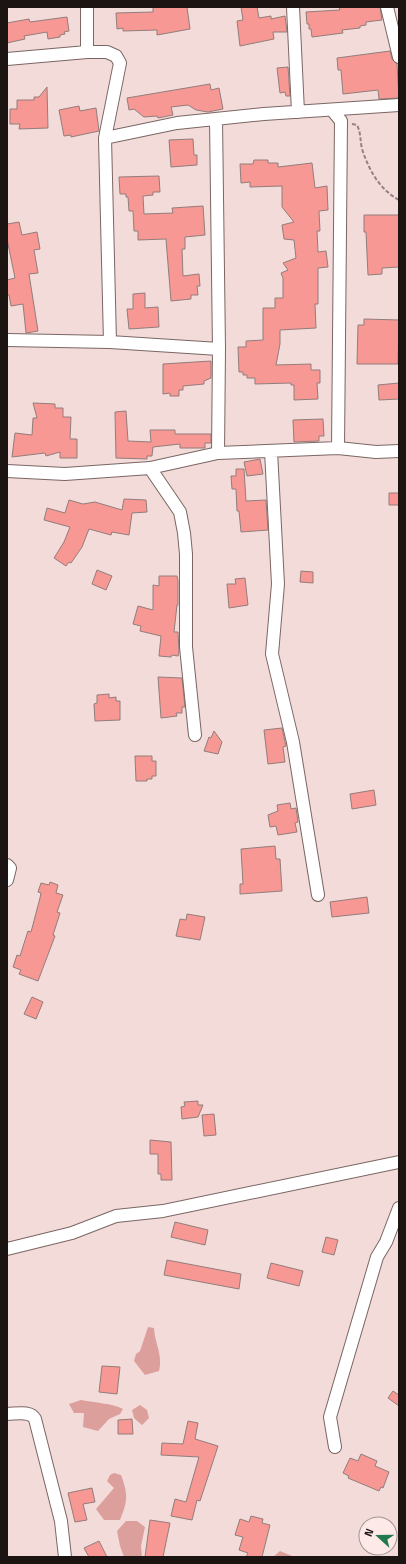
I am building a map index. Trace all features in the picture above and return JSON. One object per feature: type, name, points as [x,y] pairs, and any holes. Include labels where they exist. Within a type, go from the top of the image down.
[{"type":"street","points":[[87,7],[87,52]]},
{"type":"street","points":[[293,7],[298,112]]},
{"type":"street","points":[[387,7],[399,56]]},
{"type":"street","points":[[7,60],[87,52],[107,52],[116,56],[120,63],[105,138],[110,342]]},
{"type":"street","points":[[105,138],[177,123],[298,112],[399,106]]},
{"type":"street","points":[[332,110],[341,121],[338,448]]},
{"type":"street","points":[[216,119],[219,349],[218,453]]},
{"type":"street","points":[[7,340],[110,342],[219,349]]},
{"type":"street","points":[[7,471],[65,474],[150,468],[218,453],[338,448],[376,452],[399,451]]},
{"type":"street","points":[[271,451],[278,584],[272,654],[293,742],[318,895]]},
{"type":"street","points":[[150,468],[180,512],[184,533],[186,554],[186,647],[195,735]]},
{"type":"street","points":[[7,865],[10,868],[7,880]]},
{"type":"street","points":[[7,1249],[72,1233],[116,1216],[163,1211],[399,1162]]},
{"type":"street","points":[[335,1446],[330,1417],[377,1257],[389,1236],[399,1208]]},
{"type":"street","points":[[7,1414],[28,1413],[33,1415],[35,1419],[61,1521],[65,1557]]},
{"type":"path","points":[[341,121],[357,125],[361,134],[362,148],[372,174],[377,182],[399,200]]},
{"type":"shaded area","points":[[148,1327],[154,1328],[160,1365],[159,1371],[145,1375],[134,1361],[136,1354],[140,1351]]},
{"type":"shaded area","points":[[81,1400],[109,1404],[123,1409],[120,1414],[109,1419],[98,1431],[83,1427],[84,1413],[74,1413],[69,1404]]},
{"type":"shaded area","points":[[140,1405],[147,1410],[149,1418],[142,1425],[134,1418],[132,1410]]},
{"type":"shaded area","points":[[114,1473],[121,1475],[125,1487],[125,1508],[120,1520],[104,1520],[96,1509],[114,1488],[107,1481],[110,1475]]},
{"type":"shaded area","points":[[126,1521],[137,1521],[145,1527],[141,1546],[142,1557],[124,1557],[117,1531]]},
{"type":"shaded area","points":[[280,1551],[292,1556],[292,1557],[273,1557]]},
{"type":"building","points":[[153,7],[187,7],[190,29],[157,35],[157,30],[123,31],[123,28],[117,29],[116,13],[153,12]]},
{"type":"building","points":[[241,7],[257,7],[259,18],[271,16],[271,19],[285,16],[287,32],[273,32],[274,39],[240,46],[237,21],[243,20]]},
{"type":"building","points":[[339,7],[380,7],[382,20],[366,22],[366,25],[360,26],[360,28],[342,30],[343,33],[312,37],[311,29],[309,29],[309,24],[307,24],[306,12],[340,10]]},
{"type":"building","points":[[67,17],[69,31],[64,32],[65,34],[60,35],[60,37],[48,39],[47,32],[24,36],[25,39],[7,43],[7,23],[29,19],[30,22]]},
{"type":"building","points":[[390,51],[392,59],[397,64],[399,98],[379,99],[378,90],[343,94],[341,70],[338,70],[337,58]]},
{"type":"building","points":[[288,67],[290,96],[286,96],[285,92],[280,93],[277,68]]},
{"type":"building","points":[[210,84],[211,90],[219,88],[223,109],[208,112],[196,110],[188,105],[171,107],[173,115],[158,118],[157,116],[144,117],[134,109],[129,110],[127,98]]},
{"type":"building","points":[[47,87],[48,128],[19,129],[20,124],[10,124],[10,109],[17,109],[17,100],[34,100],[34,97],[39,97]]},
{"type":"building","points":[[79,106],[80,111],[96,108],[99,131],[71,137],[71,135],[64,136],[59,110]]},
{"type":"building","points":[[193,139],[194,155],[197,155],[197,165],[171,167],[169,140]]},
{"type":"building","points":[[254,160],[268,160],[268,163],[278,163],[278,167],[312,163],[315,188],[327,186],[328,210],[319,211],[320,231],[317,231],[318,252],[326,251],[328,267],[318,268],[318,304],[315,304],[316,328],[280,330],[280,344],[276,365],[311,364],[311,370],[320,370],[320,383],[317,383],[318,399],[294,400],[294,385],[291,385],[291,383],[255,384],[255,378],[247,378],[247,375],[243,375],[243,372],[239,372],[238,347],[246,347],[246,341],[263,340],[263,308],[275,308],[275,298],[283,298],[283,278],[281,273],[288,270],[283,263],[296,258],[294,240],[284,239],[282,225],[294,222],[282,207],[282,186],[250,187],[250,182],[241,183],[240,164],[253,164]]},
{"type":"building","points":[[159,176],[160,192],[153,192],[153,195],[143,196],[144,214],[173,213],[172,208],[203,206],[205,235],[185,237],[185,249],[182,249],[183,276],[199,274],[200,286],[197,286],[198,295],[191,295],[191,299],[171,301],[166,239],[138,240],[138,231],[134,231],[133,211],[129,211],[128,197],[126,197],[126,194],[120,194],[119,177]]},
{"type":"building","points":[[364,215],[399,215],[399,267],[382,268],[382,274],[368,275]]},
{"type":"building","points":[[19,222],[22,235],[37,232],[40,249],[34,250],[38,273],[29,274],[38,331],[26,333],[23,304],[11,306],[9,295],[7,295],[7,280],[15,278],[7,239],[7,224]]},
{"type":"building","points":[[145,293],[145,308],[158,307],[159,327],[129,329],[127,309],[133,309],[133,294]]},
{"type":"building","points":[[364,319],[399,320],[398,364],[357,364],[358,325],[364,325]]},
{"type":"building","points":[[211,361],[211,378],[204,381],[204,384],[183,386],[183,390],[179,390],[179,396],[170,396],[170,393],[163,394],[163,364]]},
{"type":"building","points":[[399,383],[399,399],[379,400],[378,385]]},
{"type":"building","points":[[33,403],[55,404],[55,408],[63,408],[63,417],[71,417],[70,439],[77,439],[77,458],[60,458],[60,452],[46,456],[45,453],[12,457],[15,433],[32,435],[33,418],[37,418]]},
{"type":"building","points":[[126,411],[128,441],[151,442],[150,430],[175,430],[175,434],[211,434],[211,443],[205,443],[205,448],[180,448],[180,444],[153,447],[152,456],[147,456],[147,459],[116,458],[115,412]]},
{"type":"building","points":[[323,419],[324,436],[319,436],[319,441],[294,442],[293,420]]},
{"type":"building","points":[[260,459],[263,474],[247,476],[244,462]]},
{"type":"building","points":[[236,469],[244,469],[246,501],[266,500],[268,530],[241,532],[239,511],[237,511],[236,489],[232,489],[231,476],[236,476]]},
{"type":"building","points":[[389,493],[399,493],[399,505],[389,505]]},
{"type":"building","points":[[124,499],[146,500],[147,512],[132,513],[129,535],[112,532],[111,535],[89,529],[82,547],[71,563],[69,562],[66,566],[54,558],[64,542],[70,527],[44,520],[47,508],[65,513],[69,500],[83,504],[95,502],[122,510]]},
{"type":"building","points":[[97,570],[112,576],[106,590],[92,584]]},
{"type":"building","points":[[301,571],[313,572],[313,583],[300,582]]},
{"type":"building","points":[[159,576],[177,576],[178,605],[174,632],[178,632],[178,656],[159,656],[161,636],[140,631],[141,626],[133,624],[138,606],[153,610],[153,585],[159,586]]},
{"type":"building","points":[[245,578],[248,605],[229,608],[227,584],[236,584],[235,579]]},
{"type":"building","points":[[158,677],[182,678],[185,707],[182,707],[182,713],[176,713],[177,716],[161,718]]},
{"type":"building","points":[[109,694],[109,698],[116,697],[116,701],[120,701],[120,720],[95,721],[94,704],[97,703],[97,695]]},
{"type":"building","points":[[282,728],[286,746],[283,747],[285,762],[268,764],[264,730]]},
{"type":"building","points":[[214,731],[222,742],[218,754],[204,751],[209,737],[211,738]]},
{"type":"building","points":[[135,756],[152,756],[152,761],[156,761],[156,776],[152,776],[152,779],[147,779],[147,781],[136,781]]},
{"type":"building","points":[[374,790],[376,805],[352,809],[350,794]]},
{"type":"building","points":[[290,803],[291,809],[296,808],[298,822],[295,823],[297,832],[278,835],[276,826],[270,827],[268,815],[278,811],[277,805]]},
{"type":"building","points":[[275,846],[276,859],[280,859],[282,891],[240,894],[240,884],[243,884],[241,849]]},
{"type":"building","points":[[50,882],[58,885],[56,893],[63,895],[57,912],[60,913],[53,935],[55,936],[38,981],[19,974],[21,970],[13,967],[17,955],[20,956],[28,931],[31,932],[40,898],[41,893],[38,892],[41,883],[49,885]]},
{"type":"building","points":[[367,897],[369,913],[332,917],[330,902]]},
{"type":"building","points":[[187,914],[205,917],[200,940],[176,936],[180,919],[186,920]]},
{"type":"building","points":[[32,997],[43,1002],[36,1019],[24,1014]]},
{"type":"building","points":[[198,1101],[198,1105],[203,1105],[198,1117],[182,1119],[181,1107],[185,1106],[184,1102]]},
{"type":"building","points":[[214,1114],[216,1135],[204,1136],[202,1115]]},
{"type":"building","points":[[150,1140],[171,1142],[172,1180],[161,1180],[161,1174],[158,1174],[158,1154],[150,1154]]},
{"type":"building","points":[[175,1222],[208,1230],[205,1245],[171,1237]]},
{"type":"building","points":[[326,1237],[338,1240],[334,1255],[322,1252]]},
{"type":"building","points":[[167,1260],[241,1274],[239,1289],[164,1275]]},
{"type":"building","points":[[271,1263],[303,1271],[299,1286],[267,1278]]},
{"type":"building","points":[[102,1366],[120,1367],[117,1394],[99,1392]]},
{"type":"building","points":[[393,1391],[399,1395],[399,1406],[388,1398]]},
{"type":"building","points":[[132,1419],[133,1434],[118,1434],[118,1420]]},
{"type":"building","points":[[188,1421],[198,1423],[195,1439],[218,1446],[200,1501],[197,1500],[192,1520],[171,1516],[175,1499],[186,1502],[199,1457],[161,1455],[162,1443],[183,1444]]},
{"type":"building","points":[[361,1454],[377,1461],[375,1466],[389,1472],[383,1488],[381,1487],[379,1491],[348,1478],[349,1476],[343,1473],[350,1458],[358,1461]]},
{"type":"building","points":[[92,1488],[95,1502],[83,1504],[87,1520],[75,1522],[68,1493]]},
{"type":"building","points":[[251,1516],[263,1519],[262,1523],[270,1525],[262,1557],[246,1557],[248,1553],[239,1550],[243,1537],[235,1535],[240,1519],[249,1522]]},
{"type":"building","points":[[150,1520],[170,1523],[163,1557],[145,1557]]},
{"type":"building","points":[[99,1541],[107,1557],[89,1557],[84,1548]]}]
